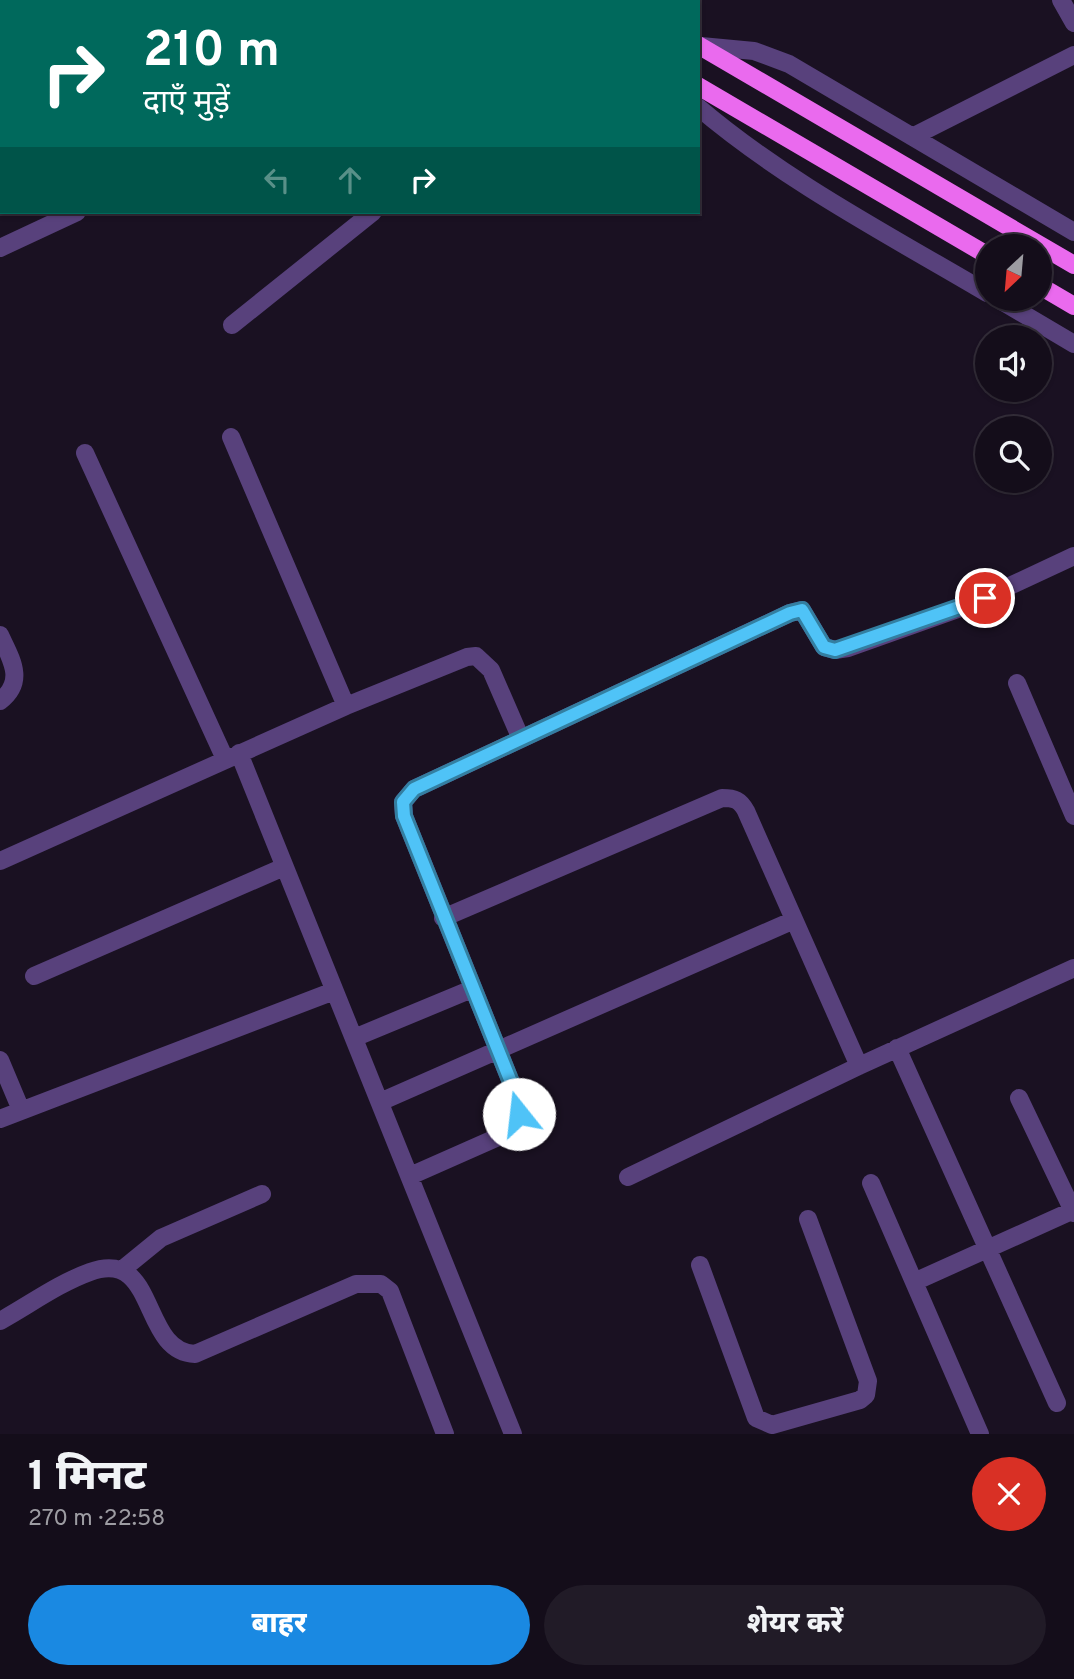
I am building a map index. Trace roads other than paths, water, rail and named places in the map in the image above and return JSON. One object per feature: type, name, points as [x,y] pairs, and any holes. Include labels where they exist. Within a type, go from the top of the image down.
[{"type":"main road","points":[[700,47],[1074,265]]},
{"type":"main road","points":[[700,87],[975,248]]},
{"type":"main road","points":[[1052,293],[1074,306]]},
{"type":"street","points":[[1061,0],[1074,23]]},
{"type":"street","points":[[700,46],[754,51],[789,64],[1074,232]]},
{"type":"street","points":[[914,136],[1074,55]]},
{"type":"street","points":[[700,109],[727,131],[819,193],[975,286]]},
{"type":"street","points":[[0,248],[39,220],[68,214]]},
{"type":"street","points":[[232,325],[371,214]]},
{"type":"street","points":[[1020,312],[1074,344]]},
{"type":"street","points":[[231,436],[346,706]]},
{"type":"street","points":[[85,453],[284,867],[513,1434]]},
{"type":"street","points":[[410,1176],[505,1134],[514,1126],[519,1102],[497,1053],[404,816],[403,802],[414,789],[790,613],[802,610],[808,615],[824,647],[835,650],[848,648],[970,605],[1074,556]]},
{"type":"street","points":[[0,635],[16,668],[16,681],[9,694],[0,701]]},
{"type":"street","points":[[0,861],[346,706],[476,656],[491,670],[522,738]]},
{"type":"street","points":[[1017,683],[1074,816]]},
{"type":"street","points":[[443,918],[722,798],[734,798],[741,802],[746,811],[859,1066]]},
{"type":"street","points":[[34,976],[284,867]]},
{"type":"street","points":[[380,1102],[497,1053],[794,919]]},
{"type":"street","points":[[628,1177],[897,1048],[1074,968]]},
{"type":"street","points":[[354,1038],[472,989]]},
{"type":"street","points":[[0,1119],[334,991]]},
{"type":"street","points":[[897,1048],[1057,1403]]},
{"type":"street","points":[[0,1059],[21,1110]]},
{"type":"street","points":[[914,1282],[1074,1211],[1019,1098]]},
{"type":"street","points":[[871,1183],[980,1434]]},
{"type":"street","points":[[122,1269],[161,1238],[262,1194]]},
{"type":"street","points":[[700,1265],[756,1418],[772,1425],[793,1427],[860,1400],[868,1388],[808,1219]]},
{"type":"street","points":[[0,1321],[90,1272],[108,1268],[122,1269],[135,1280],[170,1346],[183,1354],[195,1354],[356,1284],[381,1283],[390,1291],[445,1434]]}]
